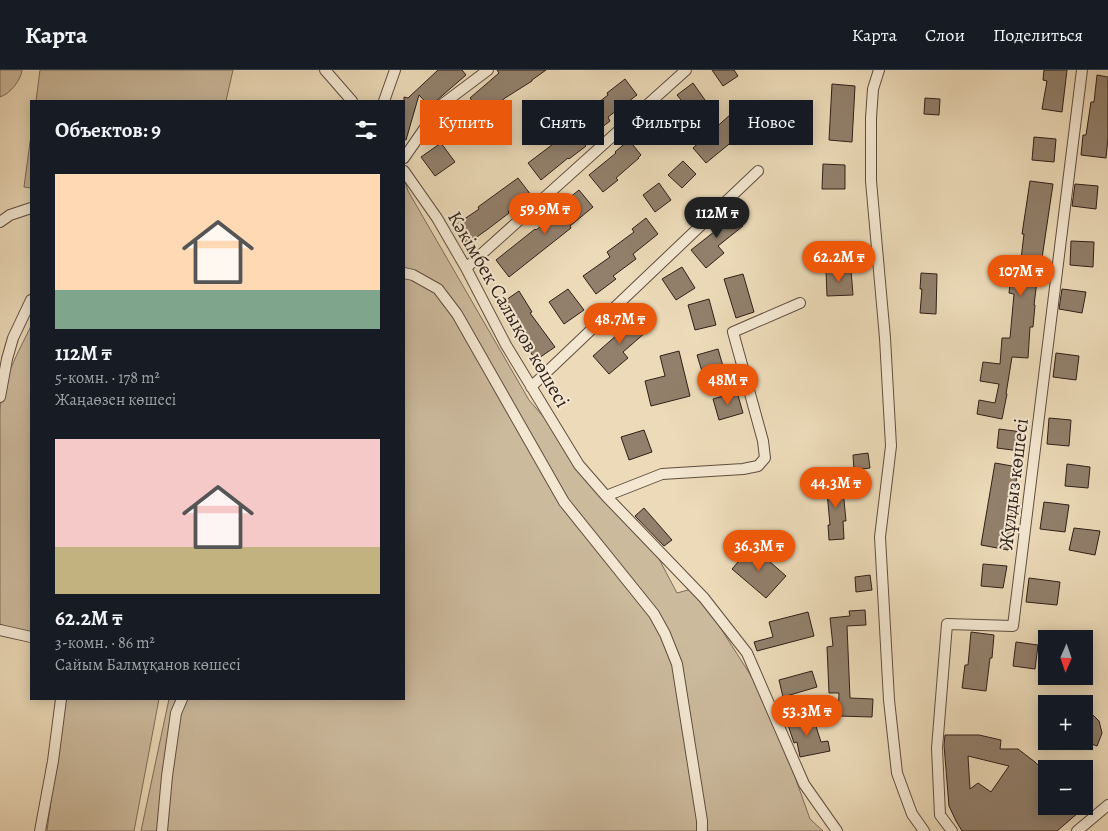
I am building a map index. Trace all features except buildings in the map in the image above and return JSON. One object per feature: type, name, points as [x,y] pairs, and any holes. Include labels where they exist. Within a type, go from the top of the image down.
[{"type":"street","points":[[325,70],[351,100]]},
{"type":"street","points":[[384,100],[395,70]]},
{"type":"street","points":[[405,157],[440,106],[488,70]]},
{"type":"street","points":[[466,268],[686,70]]},
{"type":"street","points":[[879,70],[873,89],[871,181],[885,338],[892,446],[880,538],[889,700],[897,773],[912,814],[924,831]]},
{"type":"street","name":"Жұлдыз көшесі","points":[[952,831],[940,815],[937,748],[947,624],[1013,626],[1082,70]]},
{"type":"street","points":[[531,387],[758,171]]},
{"type":"street","name":"Кәкімбек Салықов көшесі","points":[[405,172],[437,218],[466,268],[506,345],[579,465],[606,496],[704,598],[746,653],[804,784],[837,831]]},
{"type":"street","points":[[0,222],[30,208]]},
{"type":"street","points":[[405,273],[413,275],[438,289],[457,314],[564,502],[654,614],[665,634],[677,664],[702,831]]},
{"type":"street","points":[[0,397],[12,338],[30,302]]},
{"type":"street","points":[[606,496],[662,474],[743,469],[758,466],[765,458],[763,440],[733,332],[800,303]]},
{"type":"street","points":[[0,630],[30,637]]},
{"type":"street","points":[[40,831],[53,761],[61,700]]},
{"type":"street","points":[[162,831],[167,776],[176,713],[182,700]]},
{"type":"street","points":[[1077,831],[1108,805]]},
{"type":"shaded area","points":[[0,70],[22,70],[20,78],[14,86],[8,93],[0,97]]},
{"type":"shaded area","points":[[40,70],[233,70],[226,100],[36,100]]},
{"type":"shaded area","points":[[30,142],[30,188],[24,187]]},
{"type":"shaded area","points":[[405,181],[408,191],[529,400],[648,538],[677,593],[695,588],[769,704],[810,819],[823,831],[141,831],[169,700],[405,700]]},
{"type":"shaded area","points":[[30,328],[30,638],[0,624],[0,410],[7,377]]},
{"type":"shaded area","points":[[60,700],[159,700],[134,831],[47,831],[58,747]]}]
